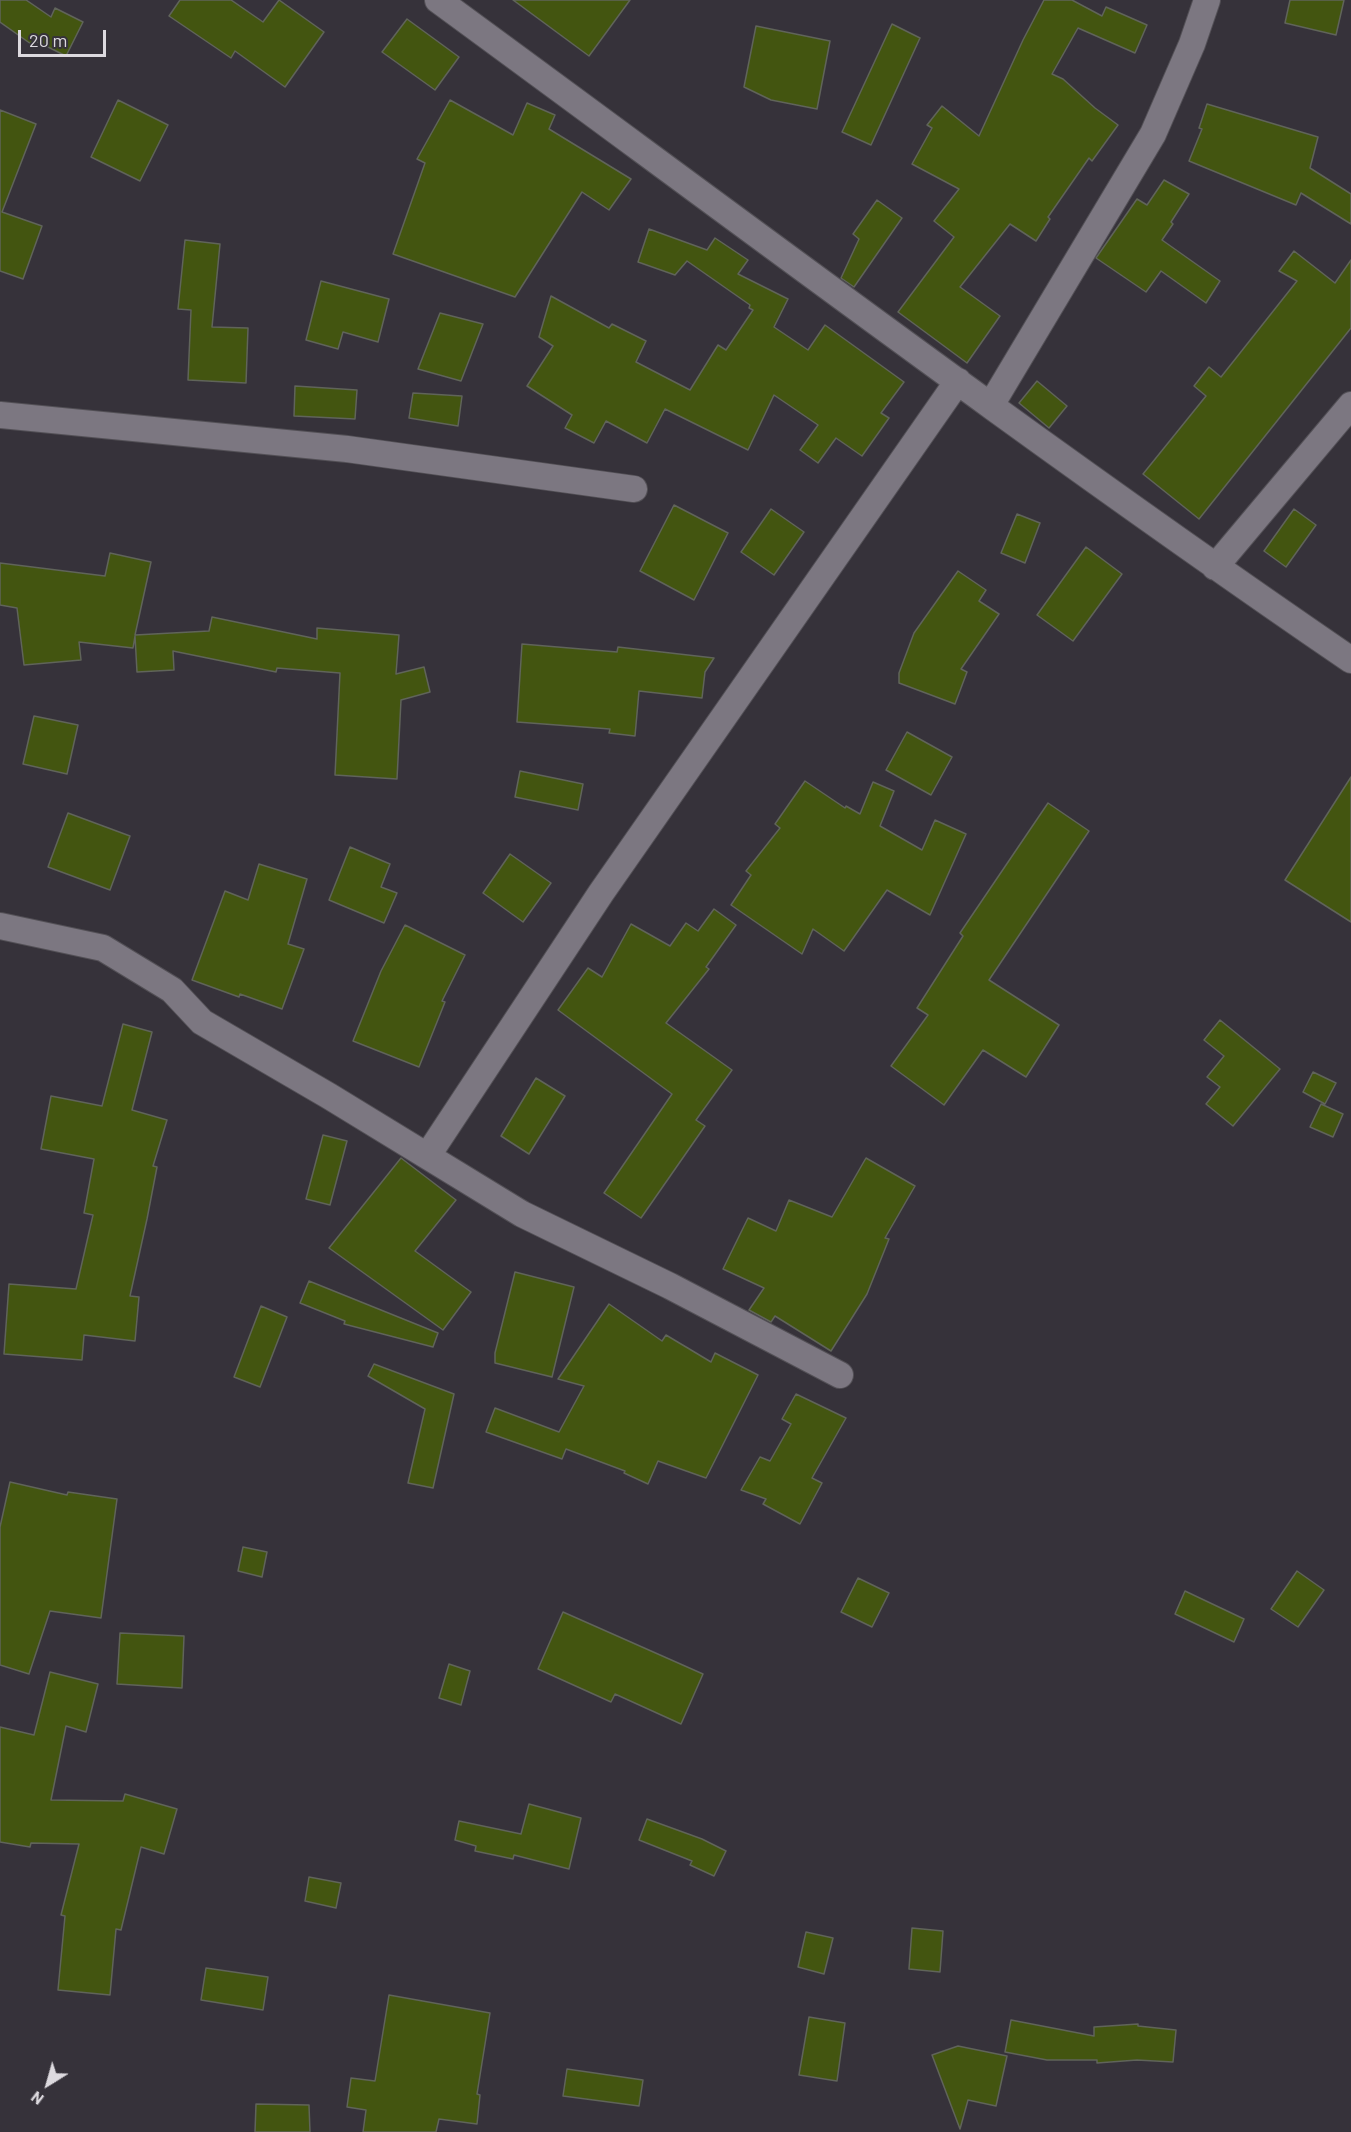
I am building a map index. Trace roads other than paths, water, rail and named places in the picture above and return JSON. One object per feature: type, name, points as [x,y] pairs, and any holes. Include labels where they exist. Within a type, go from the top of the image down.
[{"type":"street","points":[[438,0],[1215,567],[1351,660]]},
{"type":"street","points":[[991,405],[1153,134],[1192,44],[1207,0]]},
{"type":"street","points":[[428,1155],[601,893],[958,381]]},
{"type":"street","points":[[1215,567],[1351,405]]},
{"type":"street","points":[[0,414],[347,449],[634,489]]},
{"type":"street","points":[[0,926],[103,948],[172,990],[202,1022],[428,1155],[522,1214],[670,1286],[840,1375]]}]
